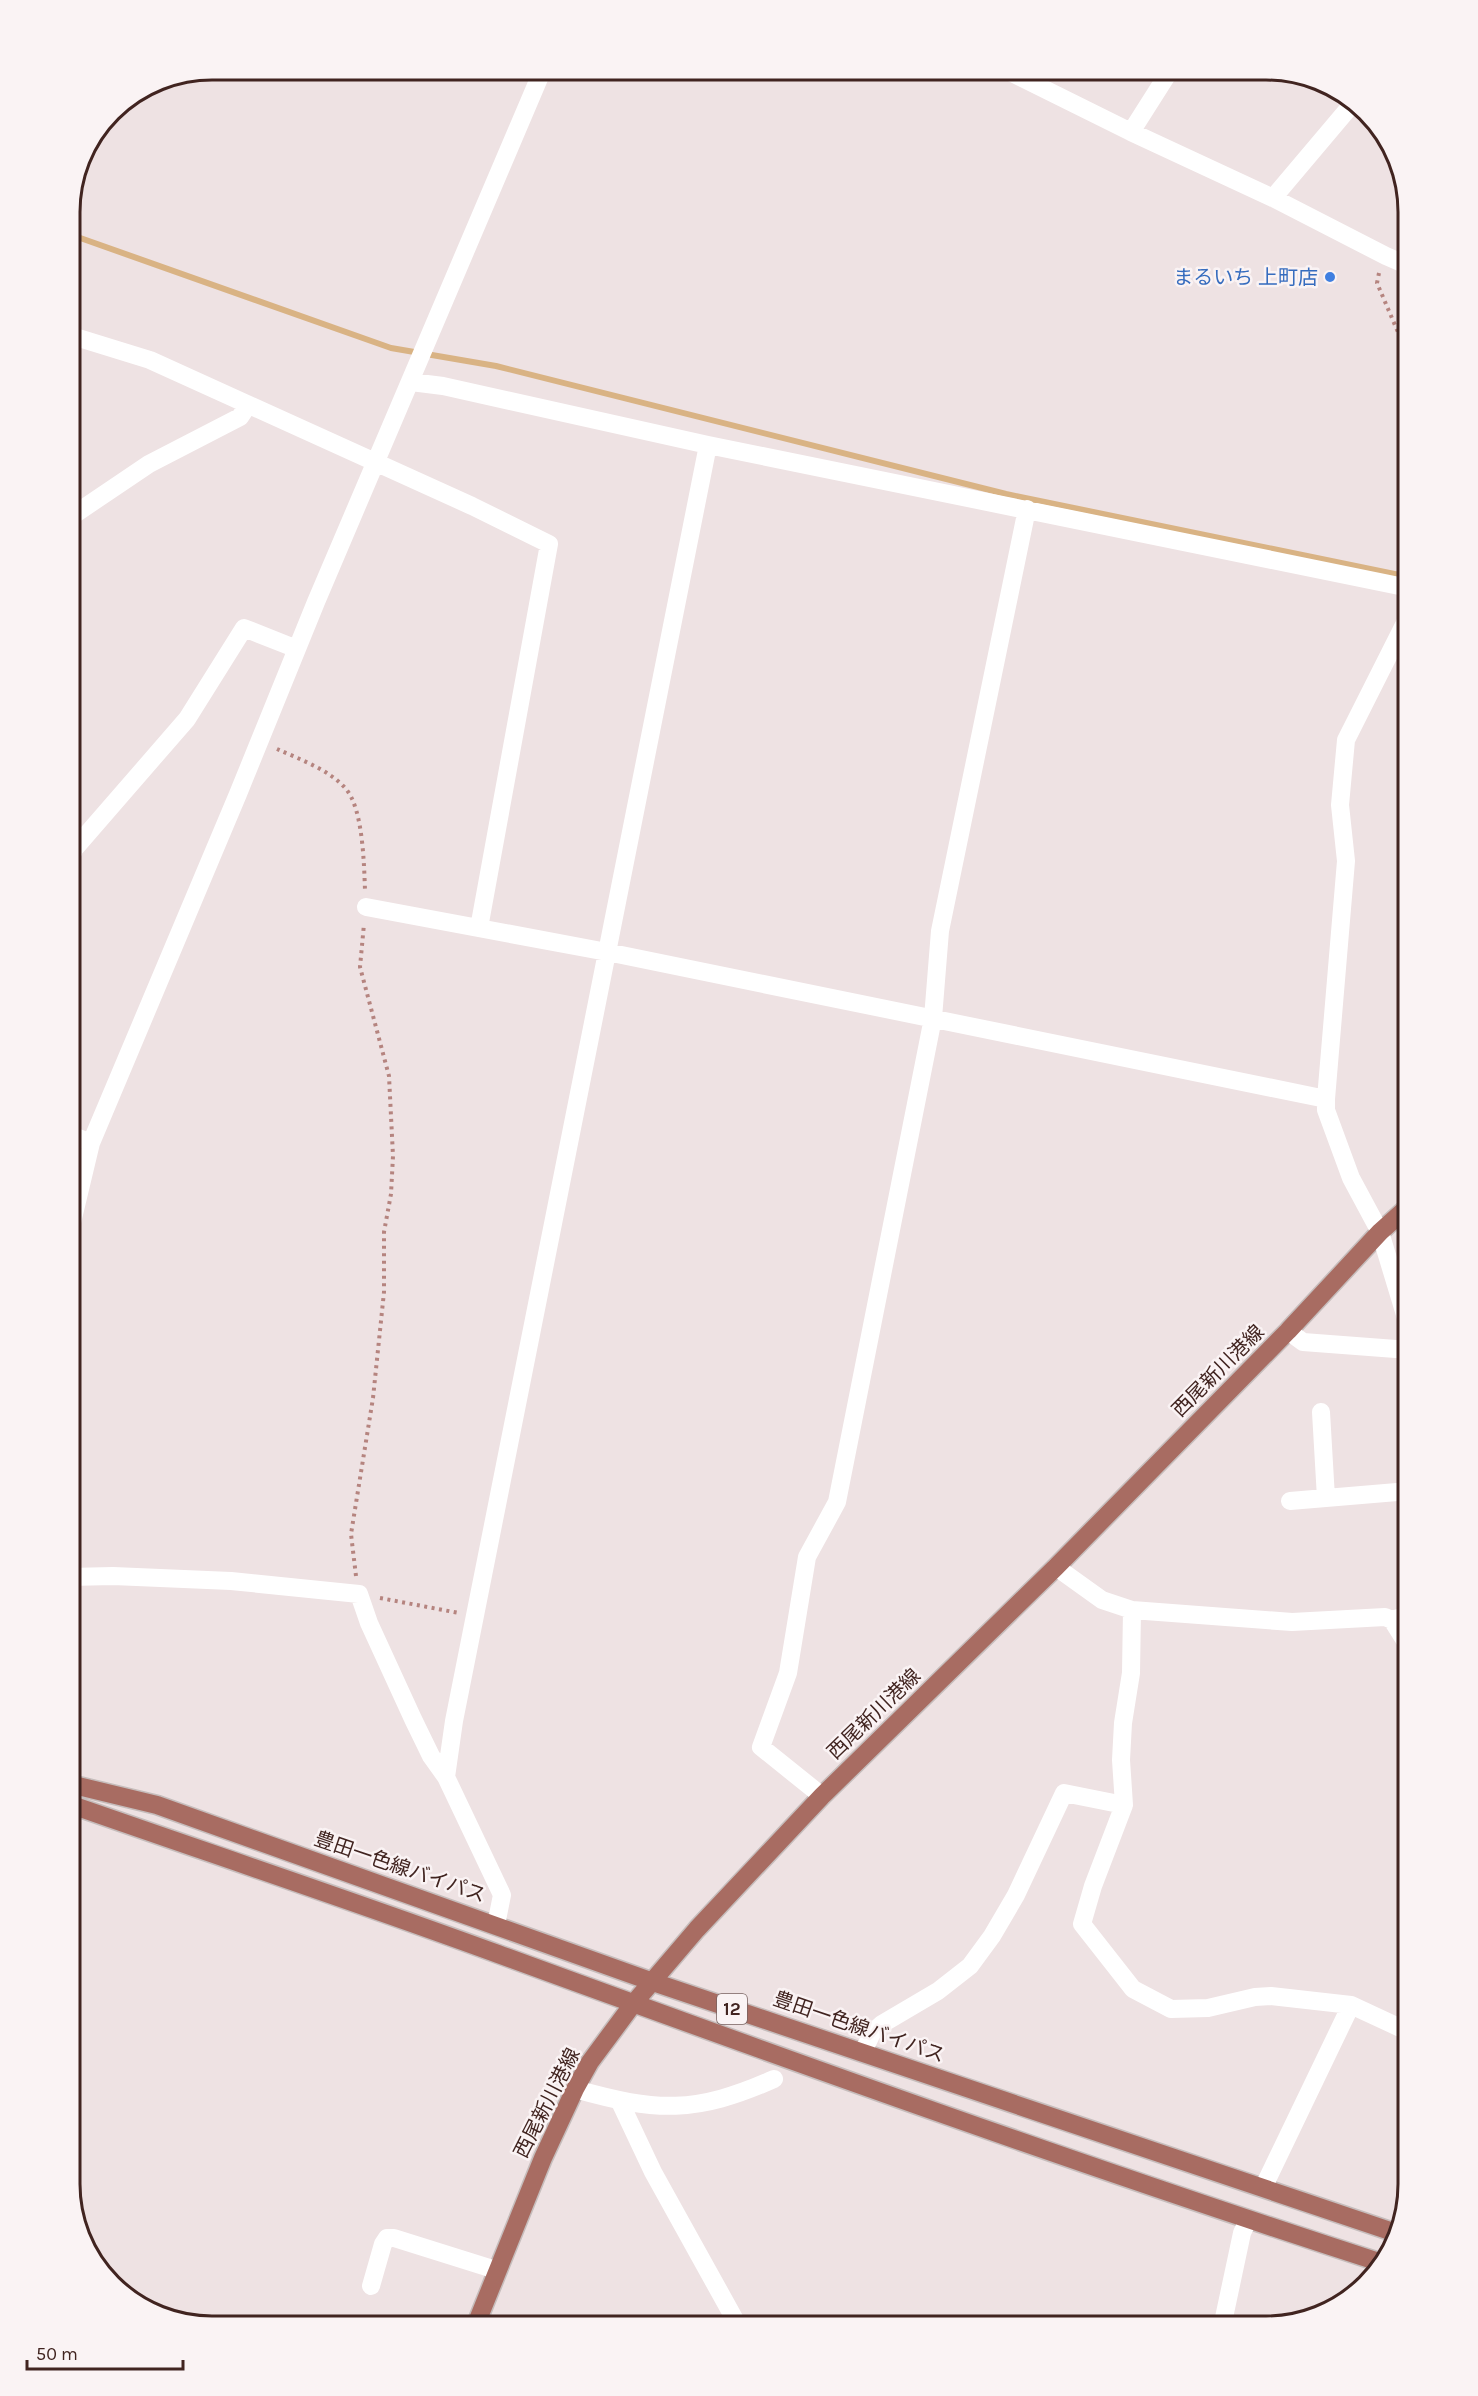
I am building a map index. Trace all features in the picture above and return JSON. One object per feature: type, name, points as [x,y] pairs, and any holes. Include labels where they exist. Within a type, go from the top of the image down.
[{"type":"main road","name":"西尾新川港線","points":[[479,2316],[543,2158],[575,2089],[590,2062],[633,2004],[697,1929],[822,1796],[1056,1567],[1399,1215]]},
{"type":"main road","name":"豊田一色線バイパス","points":[[80,1786],[157,1805],[653,1982],[1264,2186],[1390,2231]]},
{"type":"main road","name":"12","points":[[80,1808],[1248,2220],[1374,2261]]},
{"type":"street","points":[[80,1189],[91,1143],[411,382],[427,339],[538,80]]},
{"type":"street","points":[[1026,80],[1273,198],[1399,262]]},
{"type":"street","points":[[1131,132],[1164,80]]},
{"type":"street","points":[[1273,198],[1349,108]]},
{"type":"street","points":[[80,338],[150,360],[549,544],[479,928]]},
{"type":"street","points":[[411,382],[443,386],[708,445],[1399,586]]},
{"type":"street","points":[[80,511],[149,464],[240,417],[248,405]]},
{"type":"street","points":[[446,1777],[475,1616],[708,445]]},
{"type":"street","points":[[822,1796],[761,1747],[788,1673],[807,1557],[837,1502],[933,1018],[940,932],[1027,509]]},
{"type":"street","points":[[80,842],[187,719],[244,628],[297,649]]},
{"type":"street","points":[[1399,635],[1346,740],[1340,805],[1346,861],[1326,1099],[1326,1110],[1352,1178],[1380,1232],[1399,1296]]},
{"type":"street","points":[[366,907],[607,952],[1326,1099]]},
{"type":"street","points":[[80,1138],[91,1143]]},
{"type":"street","points":[[80,1158],[91,1143]]},
{"type":"street","points":[[1288,1331],[1303,1342],[1399,1349]]},
{"type":"street","points":[[1321,1412],[1326,1498]]},
{"type":"street","points":[[1290,1501],[1399,1492]]},
{"type":"street","points":[[1056,1567],[1102,1600],[1132,1610],[1292,1622],[1399,1617]]},
{"type":"street","points":[[80,1577],[231,1581],[359,1594],[369,1623],[413,1719],[431,1756],[446,1777],[502,1895],[496,1925]]},
{"type":"street","points":[[1132,1610],[1131,1673],[1123,1722],[1121,1760],[1124,1805],[1093,1886],[1082,1924],[1132,1989],[1171,2009],[1208,2008],[1255,1997],[1271,1996],[1351,2006],[1399,2028]]},
{"type":"street","points":[[862,2052],[872,2033],[882,2024],[938,1991],[970,1966],[992,1936],[1016,1895],[1064,1792],[1124,1805]]},
{"type":"street","points":[[1264,2186],[1351,2006]]},
{"type":"street","points":[[575,2089],[620,2102],[662,2107],[708,2103],[774,2079]]},
{"type":"street","points":[[620,2102],[653,2172],[733,2316]]},
{"type":"street","points":[[1224,2316],[1242,2233],[1248,2220]]},
{"type":"street","points":[[371,2286],[383,2244],[387,2238],[394,2238],[496,2270]]},
{"type":"path","points":[[1386,256],[1377,283],[1399,335]]},
{"type":"path","points":[[260,742],[333,777],[348,791],[360,822],[366,907],[360,967],[389,1076],[393,1156],[391,1194],[384,1232],[384,1292],[373,1398],[351,1534],[359,1594],[475,1616]]},
{"type":"waterway","points":[[80,238],[391,348],[496,366],[1006,494],[1399,575]]},
{"type":"place","name":"まるいち 上町店","points":[[1330,277]]}]
